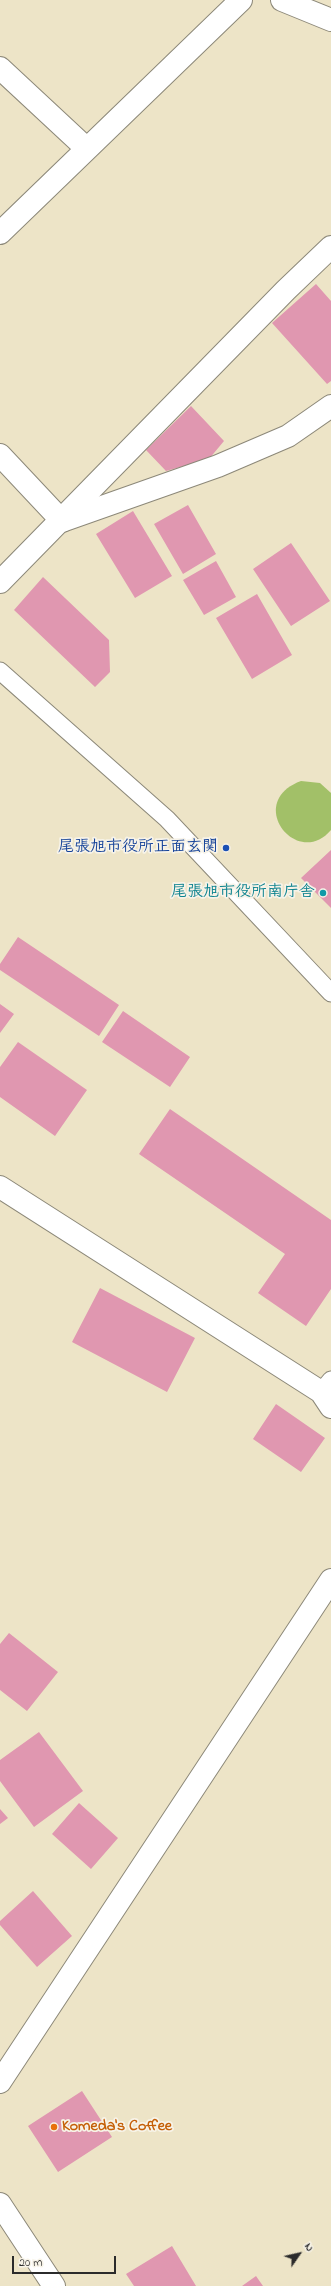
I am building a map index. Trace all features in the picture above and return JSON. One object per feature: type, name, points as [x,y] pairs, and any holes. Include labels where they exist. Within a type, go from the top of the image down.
[{"type":"street","points":[[0,233],[240,0]]},
{"type":"street","points":[[282,0],[331,20]]},
{"type":"street","points":[[0,68],[87,149]]},
{"type":"street","points":[[0,582],[286,290],[331,247]]},
{"type":"street","points":[[62,520],[225,463],[288,436],[331,406]]},
{"type":"street","points":[[0,455],[62,520]]},
{"type":"street","points":[[0,1187],[328,1393]]},
{"type":"street","points":[[0,2082],[331,1580]]},
{"type":"street","points":[[0,2204],[54,2286]]},
{"type":"lane","points":[[0,671],[167,819],[331,993]]},
{"type":"green space","points":[[301,781],[320,783],[331,793],[331,830],[318,840],[304,842],[292,838],[282,828],[276,816],[277,803],[285,791]]},
{"type":"building","points":[[316,284],[331,301],[331,381],[327,384],[272,323]]},
{"type":"building","points":[[191,406],[224,441],[209,459],[166,471],[146,450]]},
{"type":"building","points":[[188,505],[216,554],[183,574],[154,524]]},
{"type":"building","points":[[133,511],[172,576],[135,598],[96,534]]},
{"type":"building","points":[[291,543],[330,601],[291,626],[253,569]]},
{"type":"building","points":[[216,561],[236,597],[204,615],[183,580]]},
{"type":"building","points":[[43,577],[109,640],[110,672],[95,687],[14,610]]},
{"type":"building","points":[[257,594],[292,655],[252,679],[216,618]]},
{"type":"building","name":"尾張旭市役所南庁舎","points":[[331,850],[331,908],[301,878]]},
{"type":"building","points":[[18,937],[119,1005],[99,1036],[0,970],[0,964]]},
{"type":"building","points":[[0,1004],[14,1014],[0,1033]]},
{"type":"building","points":[[123,1011],[190,1057],[170,1087],[102,1042]]},
{"type":"building","points":[[18,1042],[87,1090],[55,1136],[0,1097],[0,1067]]},
{"type":"building","points":[[170,1109],[331,1220],[331,1289],[306,1326],[258,1293],[285,1254],[139,1154]]},
{"type":"building","points":[[100,1288],[195,1338],[167,1392],[72,1342]]},
{"type":"building","points":[[276,1404],[325,1438],[301,1472],[253,1439]]},
{"type":"building","points":[[9,1633],[58,1672],[27,1711],[0,1690],[0,1644]]},
{"type":"building","points":[[39,1732],[83,1791],[34,1827],[0,1781],[0,1760]]},
{"type":"building","points":[[79,1803],[118,1838],[91,1869],[52,1834]]},
{"type":"building","points":[[0,1809],[8,1818],[0,1824]]},
{"type":"building","points":[[33,1891],[72,1936],[37,1967],[0,1925],[0,1921]]},
{"type":"building","points":[[82,2091],[112,2137],[58,2172],[28,2126]]},
{"type":"building","points":[[172,2246],[196,2286],[134,2286],[126,2274]]},
{"type":"building","points":[[256,2276],[263,2286],[242,2286]]},
{"type":"place","name":"尾張旭市役所正面玄関","points":[[226,848]]},
{"type":"place","name":"尾張旭市役所南庁舎","points":[[323,893]]},
{"type":"place","name":"Komeda's Coffee","points":[[54,2127]]}]
